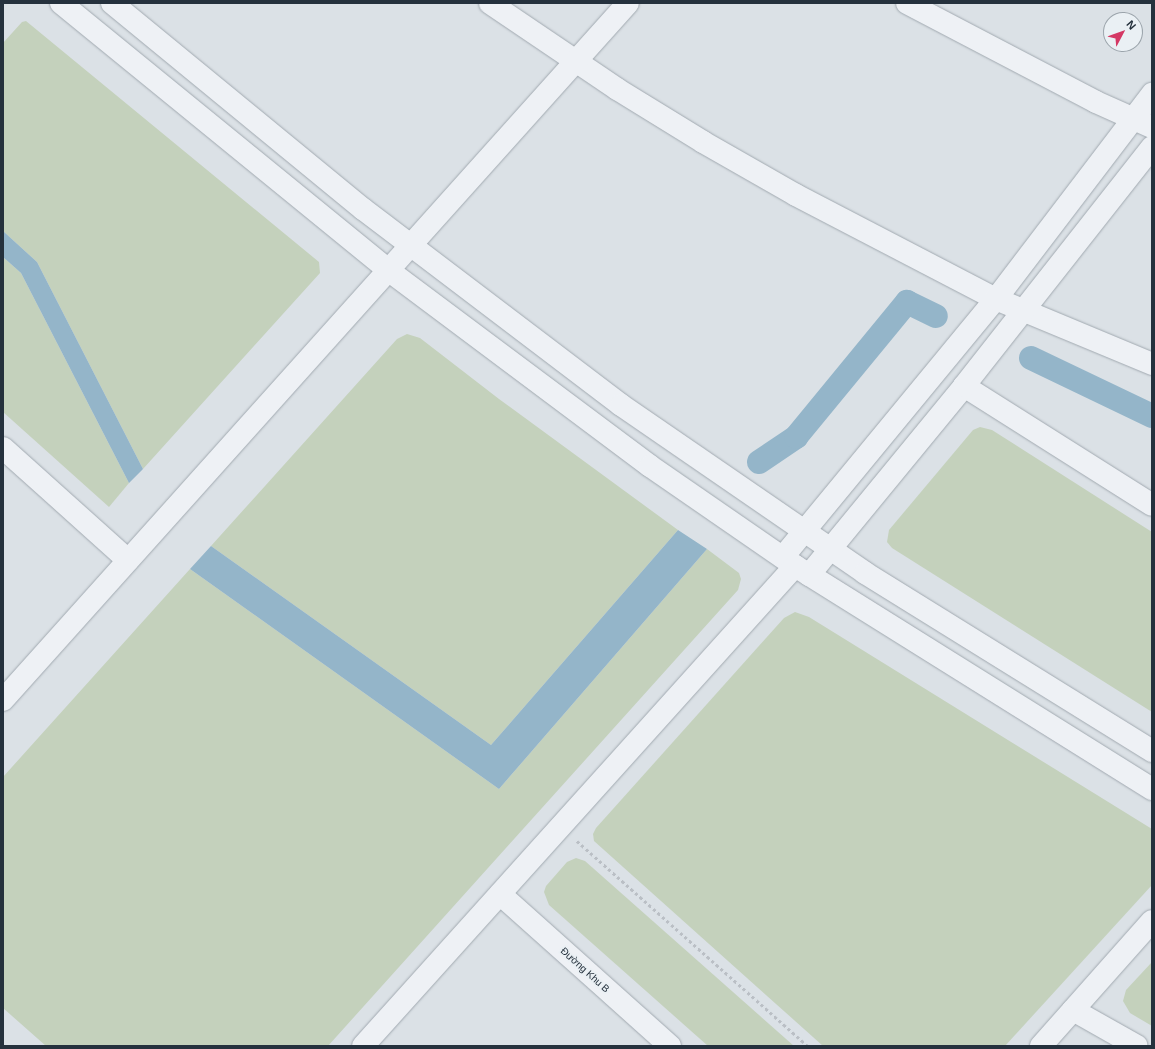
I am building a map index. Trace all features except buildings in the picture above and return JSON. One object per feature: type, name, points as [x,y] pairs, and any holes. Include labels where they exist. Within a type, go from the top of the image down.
[{"type":"street","points":[[61,3],[388,270],[581,416],[795,566],[1152,788]]},
{"type":"street","points":[[112,3],[410,245],[621,405],[829,550],[1152,751]]},
{"type":"street","points":[[490,3],[574,62],[703,142],[789,191],[996,299],[1152,364]]},
{"type":"street","points":[[3,700],[628,3]]},
{"type":"street","points":[[907,3],[1143,123]]},
{"type":"street","points":[[795,566],[804,532],[1143,123],[1152,94]]},
{"type":"street","points":[[363,1046],[795,566],[829,550],[964,386],[1152,147]]},
{"type":"street","points":[[964,386],[1152,504]]},
{"type":"street","points":[[3,448],[128,560]]},
{"type":"street","name":"Đường Khu B","points":[[500,894],[670,1046]]},
{"type":"street","points":[[1041,1046],[1152,921]]},
{"type":"street","points":[[1073,1010],[1136,1046]]},
{"type":"path","points":[[576,840],[808,1046]]},
{"type":"green space","points":[[26,21],[319,262],[320,273],[143,469],[37,262],[3,231],[3,43],[22,22]]},
{"type":"green space","points":[[3,257],[21,273],[129,483],[109,507],[3,412]]},
{"type":"green space","points":[[407,334],[420,338],[499,399],[678,530],[491,745],[211,546],[397,339]]},
{"type":"green space","points":[[980,427],[992,430],[1152,532],[1152,712],[892,548],[887,542],[889,530],[973,430]]},
{"type":"green space","points":[[707,549],[739,573],[741,579],[738,590],[328,1046],[46,1046],[3,1008],[3,777],[190,569],[499,789]]},
{"type":"green space","points":[[795,612],[809,617],[1152,829],[1152,885],[1005,1046],[823,1046],[594,841],[593,834],[596,828],[784,618]]},
{"type":"green space","points":[[576,858],[585,861],[794,1046],[708,1046],[549,905],[544,892],[546,886],[567,862]]},
{"type":"green space","points":[[1152,962],[1152,1026],[1130,1013],[1123,1001],[1126,990]]},
{"type":"water","points":[[3,231],[37,262],[143,469],[129,483],[21,273],[3,257]]},
{"type":"water","points":[[678,530],[707,549],[499,789],[190,569],[211,546],[491,745]]},
{"type":"waterway","points":[[759,462],[796,437],[907,302],[936,316]]},
{"type":"waterway","points":[[1031,358],[1152,416]]}]
